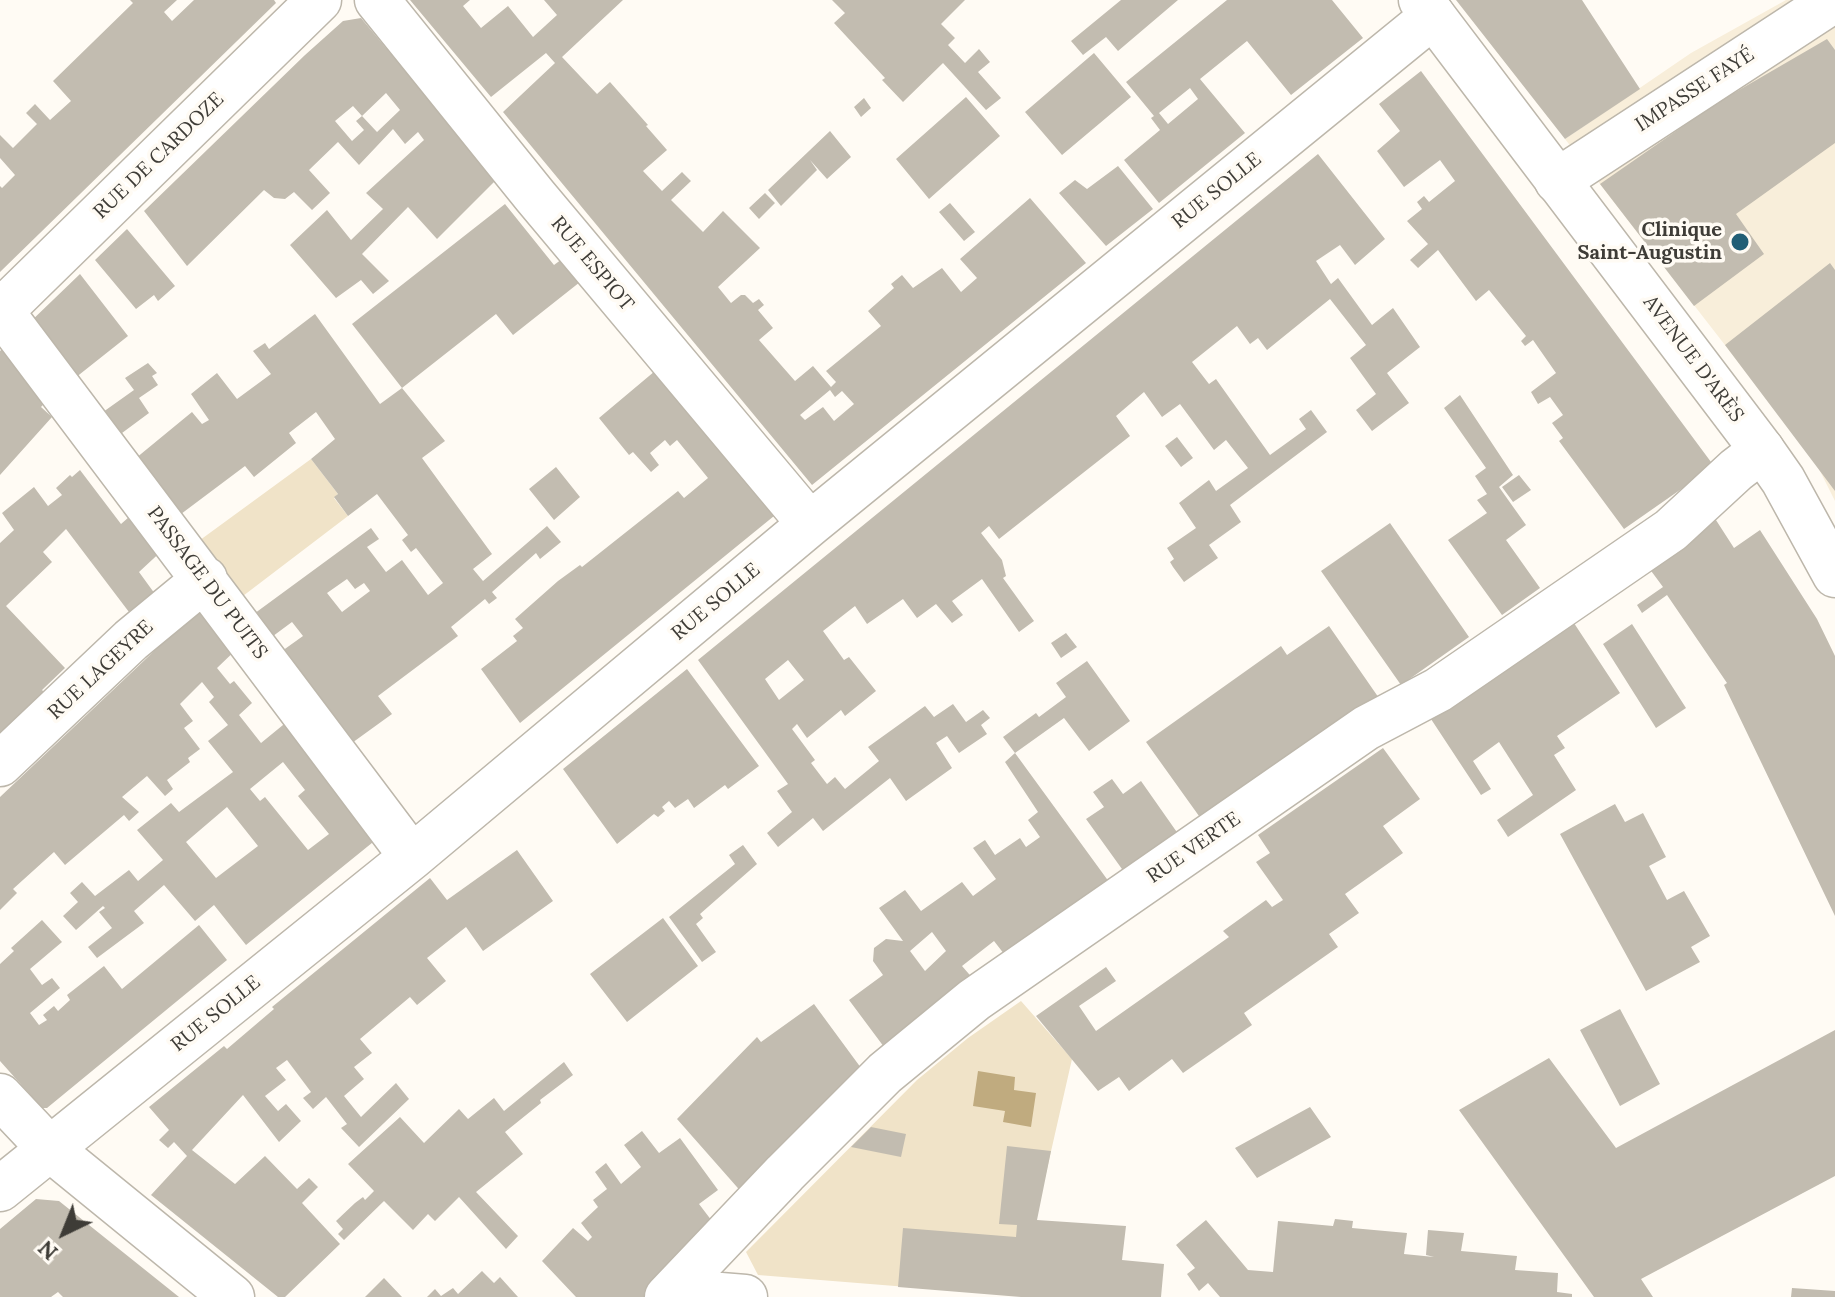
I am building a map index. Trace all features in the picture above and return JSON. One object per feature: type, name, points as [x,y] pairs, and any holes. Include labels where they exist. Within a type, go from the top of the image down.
[{"type":"street","name":"RUE DE CARDOZE","points":[[0,311],[319,0]]},
{"type":"street","name":"RUE ESPIOT","points":[[377,0],[535,196],[810,524]]},
{"type":"street","name":"IMPASSE FAYÉ","points":[[1557,181],[1834,0]]},
{"type":"street","name":"RUE SOLLE","points":[[0,1189],[412,857],[1427,8]]},
{"type":"street","name":"AVENUE D'ARÈS","points":[[1427,8],[1762,450],[1783,480],[1835,575]]},
{"type":"street","name":"PASSAGE DU PUITS","points":[[0,311],[412,857]]},
{"type":"street","name":"RUE VERTE","points":[[674,1290],[885,1073],[974,1000],[1366,728],[1438,690],[1671,530],[1762,450]]},
{"type":"street","name":"RUE LAGEYRE","points":[[0,764],[131,640],[205,579]]},
{"type":"street","points":[[0,1096],[49,1148],[232,1297]]},
{"type":"street","points":[[674,1290],[745,1297]]},
{"type":"shaded area","name":"Clinique Saint-Augustin","points":[[1786,0],[1835,0],[1835,501],[1815,461],[1565,139],[1691,53]]},
{"type":"shaded area","points":[[311,459],[338,494],[334,498],[348,516],[239,599],[196,543]]},
{"type":"shaded area","points":[[1021,1001],[1072,1059],[1037,1213],[1032,1297],[758,1275],[746,1252],[917,1080],[968,1038]]},
{"type":"shaded area","points":[[978,1071],[1015,1077],[1014,1090],[1036,1093],[1031,1127],[1003,1122],[1005,1111],[973,1106]]},
{"type":"building","points":[[130,0],[177,0],[164,12],[172,21],[194,0],[274,0],[276,3],[0,272],[0,186],[2,188],[15,175],[0,158],[0,135],[13,148],[37,124],[26,113],[35,104],[50,120],[71,101],[53,81],[133,3]]},
{"type":"building","points":[[410,0],[470,0],[463,6],[481,28],[508,6],[533,37],[557,15],[544,0],[623,0],[562,57],[597,94],[610,82],[648,125],[667,150],[643,171],[662,191],[682,172],[691,181],[671,200],[703,232],[723,211],[760,248],[718,287],[731,303],[745,295],[753,303],[759,299],[764,305],[758,310],[773,328],[759,340],[795,381],[813,366],[831,387],[836,382],[826,371],[881,326],[868,311],[894,288],[891,284],[902,275],[913,288],[942,268],[961,292],[977,278],[960,259],[1030,198],[1086,263],[812,485],[503,112],[555,63],[546,53],[491,97]],"holes":[[[830,390],[835,397],[842,391],[854,404],[834,421],[823,407],[805,420],[800,415]]]},
{"type":"building","points":[[832,0],[965,0],[941,24],[955,38],[948,45],[965,63],[979,49],[990,62],[978,72],[1001,98],[986,110],[943,63],[903,102],[834,23],[845,13]]},
{"type":"building","points":[[1121,0],[1178,0],[1118,51],[1106,37],[1083,55],[1071,41]]},
{"type":"building","points":[[1227,0],[1332,0],[1363,38],[1291,95],[1247,41],[1200,79],[1245,133],[1159,203],[1124,160],[1160,130],[1151,118],[1154,116],[1126,82]],"holes":[[[1190,88],[1198,99],[1168,124],[1159,113]]]},
{"type":"building","points":[[1456,0],[1582,0],[1640,89],[1565,139]]},
{"type":"building","points":[[361,18],[496,180],[437,239],[408,207],[362,254],[389,281],[373,294],[361,280],[336,298],[290,245],[327,210],[351,240],[383,209],[366,193],[424,140],[418,132],[405,144],[393,129],[359,165],[338,142],[309,170],[330,193],[312,210],[294,192],[285,199],[274,198],[264,190],[187,266],[144,211],[343,21]],"holes":[[[386,93],[400,110],[377,132],[362,116]],[[353,106],[362,116],[356,121],[364,130],[352,141],[335,121]]]},
{"type":"building","points":[[1827,39],[1835,50],[1835,143],[1736,214],[1764,254],[1694,306],[1600,184],[1715,104]]},
{"type":"building","points":[[1094,53],[1131,97],[1062,155],[1025,112]]},
{"type":"building","points":[[1421,71],[1711,462],[1710,469],[1624,529],[1559,441],[1563,438],[1552,423],[1563,415],[1550,397],[1538,404],[1531,392],[1556,373],[1533,340],[1525,346],[1521,341],[1526,336],[1489,290],[1476,301],[1438,250],[1418,268],[1410,260],[1428,244],[1407,221],[1422,209],[1417,202],[1424,196],[1429,202],[1455,181],[1440,160],[1404,187],[1377,151],[1400,131],[1379,104]]},
{"type":"building","points":[[966,97],[1000,136],[929,199],[896,159]]},
{"type":"building","points":[[864,98],[871,108],[861,117],[854,107]]},
{"type":"building","points":[[830,131],[851,157],[827,179],[810,160],[817,170],[781,206],[768,190]]},
{"type":"building","points":[[1318,154],[1385,239],[1355,265],[1340,245],[1316,261],[1331,284],[1338,278],[1372,325],[1393,308],[1420,347],[1387,373],[1409,403],[1372,431],[1356,410],[1376,394],[1350,358],[1366,345],[1330,299],[1267,350],[1258,338],[1250,344],[1237,326],[1192,362],[1209,384],[1216,379],[1270,455],[1306,429],[1299,419],[1311,410],[1327,432],[1230,505],[1241,522],[1209,545],[1218,558],[1184,582],[1170,562],[1174,559],[1167,548],[1196,528],[1179,503],[1209,480],[1216,491],[1248,468],[1226,440],[1214,450],[1180,404],[1162,417],[1144,392],[1116,416],[1130,436],[999,539],[989,526],[981,533],[1002,560],[1006,576],[1003,578],[1034,621],[1019,632],[982,579],[952,601],[963,615],[952,623],[936,604],[917,618],[903,599],[867,624],[855,606],[823,631],[844,660],[849,657],[876,691],[845,716],[841,710],[807,738],[797,724],[792,729],[815,760],[811,763],[827,784],[835,777],[845,789],[879,761],[868,747],[925,706],[934,717],[953,704],[966,722],[983,710],[990,718],[981,725],[987,734],[959,753],[947,736],[936,743],[952,768],[906,801],[890,778],[823,831],[813,818],[778,847],[767,833],[792,812],[777,791],[788,784],[698,660]],"holes":[[[788,660],[804,680],[779,700],[765,679]]]},
{"type":"building","points":[[1118,166],[1153,209],[1106,246],[1059,193],[1075,180],[1087,189]]},
{"type":"building","points":[[765,193],[775,203],[759,219],[749,208]]},
{"type":"building","points":[[950,203],[975,232],[964,241],[939,212]]},
{"type":"building","points":[[505,204],[554,265],[562,259],[580,282],[513,335],[496,314],[402,388],[352,324]]},
{"type":"building","points":[[127,229],[175,286],[158,301],[154,295],[136,309],[95,260]]},
{"type":"building","points":[[1830,263],[1835,270],[1835,491],[1725,345]]},
{"type":"building","points":[[80,274],[128,336],[70,382],[27,325]]},
{"type":"building","points":[[315,314],[380,404],[402,388],[445,441],[422,458],[492,554],[473,569],[483,581],[547,526],[561,542],[540,559],[536,553],[492,592],[497,598],[489,604],[485,599],[451,627],[458,636],[378,696],[392,714],[345,748],[275,656],[303,636],[292,622],[265,642],[247,619],[371,528],[379,539],[367,547],[386,572],[402,560],[428,595],[443,583],[416,548],[411,552],[402,540],[408,535],[377,494],[348,516],[334,497],[338,494],[311,459],[335,439],[316,412],[289,433],[296,443],[254,477],[245,466],[173,520],[130,463],[192,412],[202,424],[209,420],[191,394],[217,373],[237,399],[271,374],[253,351],[265,343],[269,349]],"holes":[[[347,579],[355,589],[364,583],[370,591],[342,612],[327,593]]]},
{"type":"building","points":[[12,340],[53,394],[41,407],[52,417],[0,475],[0,351]]},
{"type":"building","points":[[148,363],[157,373],[152,376],[158,385],[139,398],[149,413],[122,433],[125,437],[116,444],[96,417],[134,390],[125,378]]},
{"type":"building","points":[[655,371],[774,516],[520,723],[481,669],[517,641],[513,636],[523,628],[515,619],[558,581],[580,565],[582,567],[678,491],[684,498],[708,478],[677,440],[670,446],[665,440],[650,453],[659,465],[651,472],[633,452],[629,455],[599,418]]},
{"type":"building","points":[[1460,395],[1513,475],[1499,487],[1526,525],[1506,540],[1540,588],[1502,615],[1448,540],[1487,513],[1477,500],[1487,494],[1475,476],[1486,468],[1444,408]]},
{"type":"building","points":[[1177,437],[1193,458],[1181,467],[1165,446]]},
{"type":"building","points":[[556,467],[580,497],[554,520],[529,489]]},
{"type":"building","points":[[80,470],[121,524],[137,510],[167,546],[139,572],[155,594],[132,616],[66,529],[43,552],[52,562],[6,606],[65,668],[42,690],[47,695],[0,740],[0,543],[14,530],[2,513],[34,487],[48,506],[62,495],[56,488]]},
{"type":"building","points":[[1519,475],[1531,490],[1513,502],[1502,487]]},
{"type":"building","points":[[1714,517],[1734,548],[1760,530],[1817,619],[1835,656],[1835,916],[1724,685],[1727,683],[1667,595],[1642,613],[1637,605],[1663,587],[1646,564]]},
{"type":"building","points":[[1390,523],[1469,637],[1401,685],[1321,571]]},
{"type":"building","points":[[207,601],[241,645],[217,668],[230,684],[234,681],[252,703],[239,715],[261,743],[294,716],[383,834],[246,945],[214,905],[195,921],[164,885],[134,911],[144,923],[97,958],[88,947],[112,928],[99,912],[105,908],[103,906],[76,930],[63,916],[78,902],[70,893],[82,882],[95,896],[129,870],[138,881],[163,860],[137,830],[171,803],[179,812],[233,772],[208,741],[228,725],[209,702],[214,697],[202,682],[180,704],[193,721],[184,728],[200,749],[188,758],[190,762],[167,780],[173,789],[165,796],[147,776],[122,797],[139,812],[129,821],[124,815],[65,865],[54,852],[13,889],[17,893],[0,910],[0,797]],"holes":[[[283,762],[305,790],[298,796],[329,834],[308,850],[265,797],[260,801],[250,789]],[[227,807],[258,846],[216,878],[186,842]]]},
{"type":"building","points":[[1570,617],[1620,693],[1557,736],[1565,748],[1554,755],[1576,790],[1508,837],[1497,820],[1533,795],[1499,742],[1473,761],[1491,789],[1481,795],[1429,716]]},
{"type":"building","points":[[1632,624],[1686,708],[1656,728],[1603,644]]},
{"type":"building","points":[[1329,626],[1381,701],[1204,823],[1146,742],[1281,646],[1287,655]]},
{"type":"building","points":[[1066,633],[1077,647],[1061,658],[1051,643]]},
{"type":"building","points":[[1087,661],[1130,721],[1089,751],[1064,718],[1015,753],[1003,737],[1036,713],[1039,717],[1066,697],[1056,683]]},
{"type":"building","points":[[687,669],[759,766],[728,789],[725,785],[694,808],[688,799],[675,808],[669,801],[658,817],[654,814],[617,844],[563,769]]},
{"type":"building","points":[[1383,748],[1420,799],[1383,826],[1403,853],[1345,894],[1359,913],[1329,934],[1338,947],[1244,1013],[1252,1025],[1183,1073],[1172,1059],[1129,1091],[1119,1077],[1098,1091],[1036,1016],[1106,967],[1116,981],[1079,1006],[1096,1031],[1229,937],[1223,931],[1266,900],[1272,907],[1283,900],[1256,862],[1270,853],[1258,835]]},
{"type":"building","points":[[1015,753],[1112,886],[1008,959],[994,941],[962,966],[975,981],[887,1051],[849,1000],[883,975],[873,961],[874,948],[886,939],[903,941],[879,908],[905,890],[921,911],[962,882],[973,896],[996,879],[973,848],[985,840],[995,855],[1020,838],[1026,847],[1040,837],[1028,820],[1038,812],[1005,762]],"holes":[[[932,932],[946,951],[925,971],[910,951]]]},
{"type":"building","points":[[1112,779],[1123,794],[1141,781],[1181,838],[1127,876],[1086,819],[1104,807],[1093,792]]},
{"type":"building","points":[[1615,804],[1625,822],[1643,813],[1666,857],[1649,866],[1667,900],[1684,891],[1710,936],[1691,947],[1700,962],[1646,991],[1560,834]]},
{"type":"building","points":[[743,845],[757,864],[700,914],[703,918],[696,924],[716,952],[702,962],[669,917],[735,864],[729,855]]},
{"type":"building","points":[[517,850],[553,901],[483,951],[466,927],[427,958],[446,981],[417,1005],[410,997],[360,1039],[372,1053],[354,1067],[364,1079],[344,1096],[361,1117],[396,1083],[409,1099],[359,1147],[341,1128],[347,1124],[326,1097],[313,1109],[303,1098],[311,1092],[287,1060],[276,1068],[286,1080],[265,1096],[278,1111],[286,1104],[301,1121],[279,1142],[243,1095],[192,1150],[235,1184],[265,1156],[297,1189],[309,1178],[318,1187],[302,1203],[340,1244],[285,1297],[278,1297],[151,1195],[187,1156],[174,1142],[168,1148],[159,1140],[169,1130],[149,1107],[224,1046],[227,1049],[274,1009],[272,1007],[430,878],[447,900]]},
{"type":"building","points":[[663,918],[698,966],[627,1022],[590,974]]},
{"type":"building","points":[[42,920],[62,942],[30,969],[42,985],[52,978],[60,988],[30,1013],[39,1025],[47,1020],[43,1015],[54,1006],[58,1011],[70,1000],[67,995],[104,966],[122,989],[199,925],[227,960],[47,1108],[42,1108],[0,1061],[0,964],[14,951],[11,948]]},
{"type":"building","points":[[814,1004],[864,1072],[744,1195],[677,1119],[757,1037],[761,1042]]},
{"type":"building","points":[[1620,1009],[1660,1084],[1620,1106],[1580,1030]]},
{"type":"building","points":[[1835,1030],[1835,1176],[1641,1279],[1653,1297],[1594,1297],[1459,1110],[1549,1058],[1616,1148]]},
{"type":"building","points":[[564,1062],[573,1075],[505,1132],[523,1154],[476,1192],[518,1236],[506,1249],[459,1197],[435,1221],[428,1214],[413,1230],[384,1201],[344,1240],[338,1234],[343,1229],[336,1221],[374,1191],[348,1164],[400,1117],[424,1143],[459,1109],[468,1119],[494,1098],[504,1111]]},
{"type":"building","points":[[1310,1107],[1331,1137],[1257,1178],[1235,1148]]},
{"type":"building","points":[[871,1127],[906,1134],[901,1157],[851,1147]]},
{"type":"building","points":[[642,1131],[659,1153],[680,1138],[718,1190],[699,1204],[715,1225],[645,1297],[576,1297],[542,1261],[573,1228],[588,1241],[592,1237],[581,1223],[598,1207],[593,1200],[607,1189],[595,1172],[606,1163],[621,1184],[641,1167],[624,1145]]},
{"type":"building","points":[[1007,1146],[1051,1151],[1037,1220],[1126,1226],[1122,1260],[1164,1264],[1161,1297],[1021,1297],[898,1287],[903,1228],[1016,1237],[1017,1225],[999,1224]]},
{"type":"building","points":[[36,1199],[59,1201],[179,1297],[63,1297],[58,1292],[51,1297],[0,1297],[0,1229]]},
{"type":"building","points":[[1335,1219],[1353,1221],[1352,1228],[1407,1233],[1404,1254],[1434,1257],[1426,1255],[1428,1230],[1464,1233],[1461,1251],[1517,1256],[1515,1270],[1558,1273],[1557,1292],[1572,1294],[1572,1297],[1220,1297],[1208,1283],[1199,1291],[1187,1274],[1195,1268],[1176,1245],[1206,1220],[1248,1270],[1273,1272],[1278,1221],[1333,1226]]},
{"type":"building","points":[[482,1271],[494,1283],[500,1277],[518,1297],[427,1297],[435,1289],[441,1296],[453,1288],[458,1294]]},
{"type":"building","points":[[384,1278],[402,1297],[365,1297]]},
{"type":"building","points":[[1792,1288],[1835,1291],[1835,1297],[1791,1297]]},
{"type":"place","name":"Clinique Saint-Augustin","points":[[1740,242]]}]
